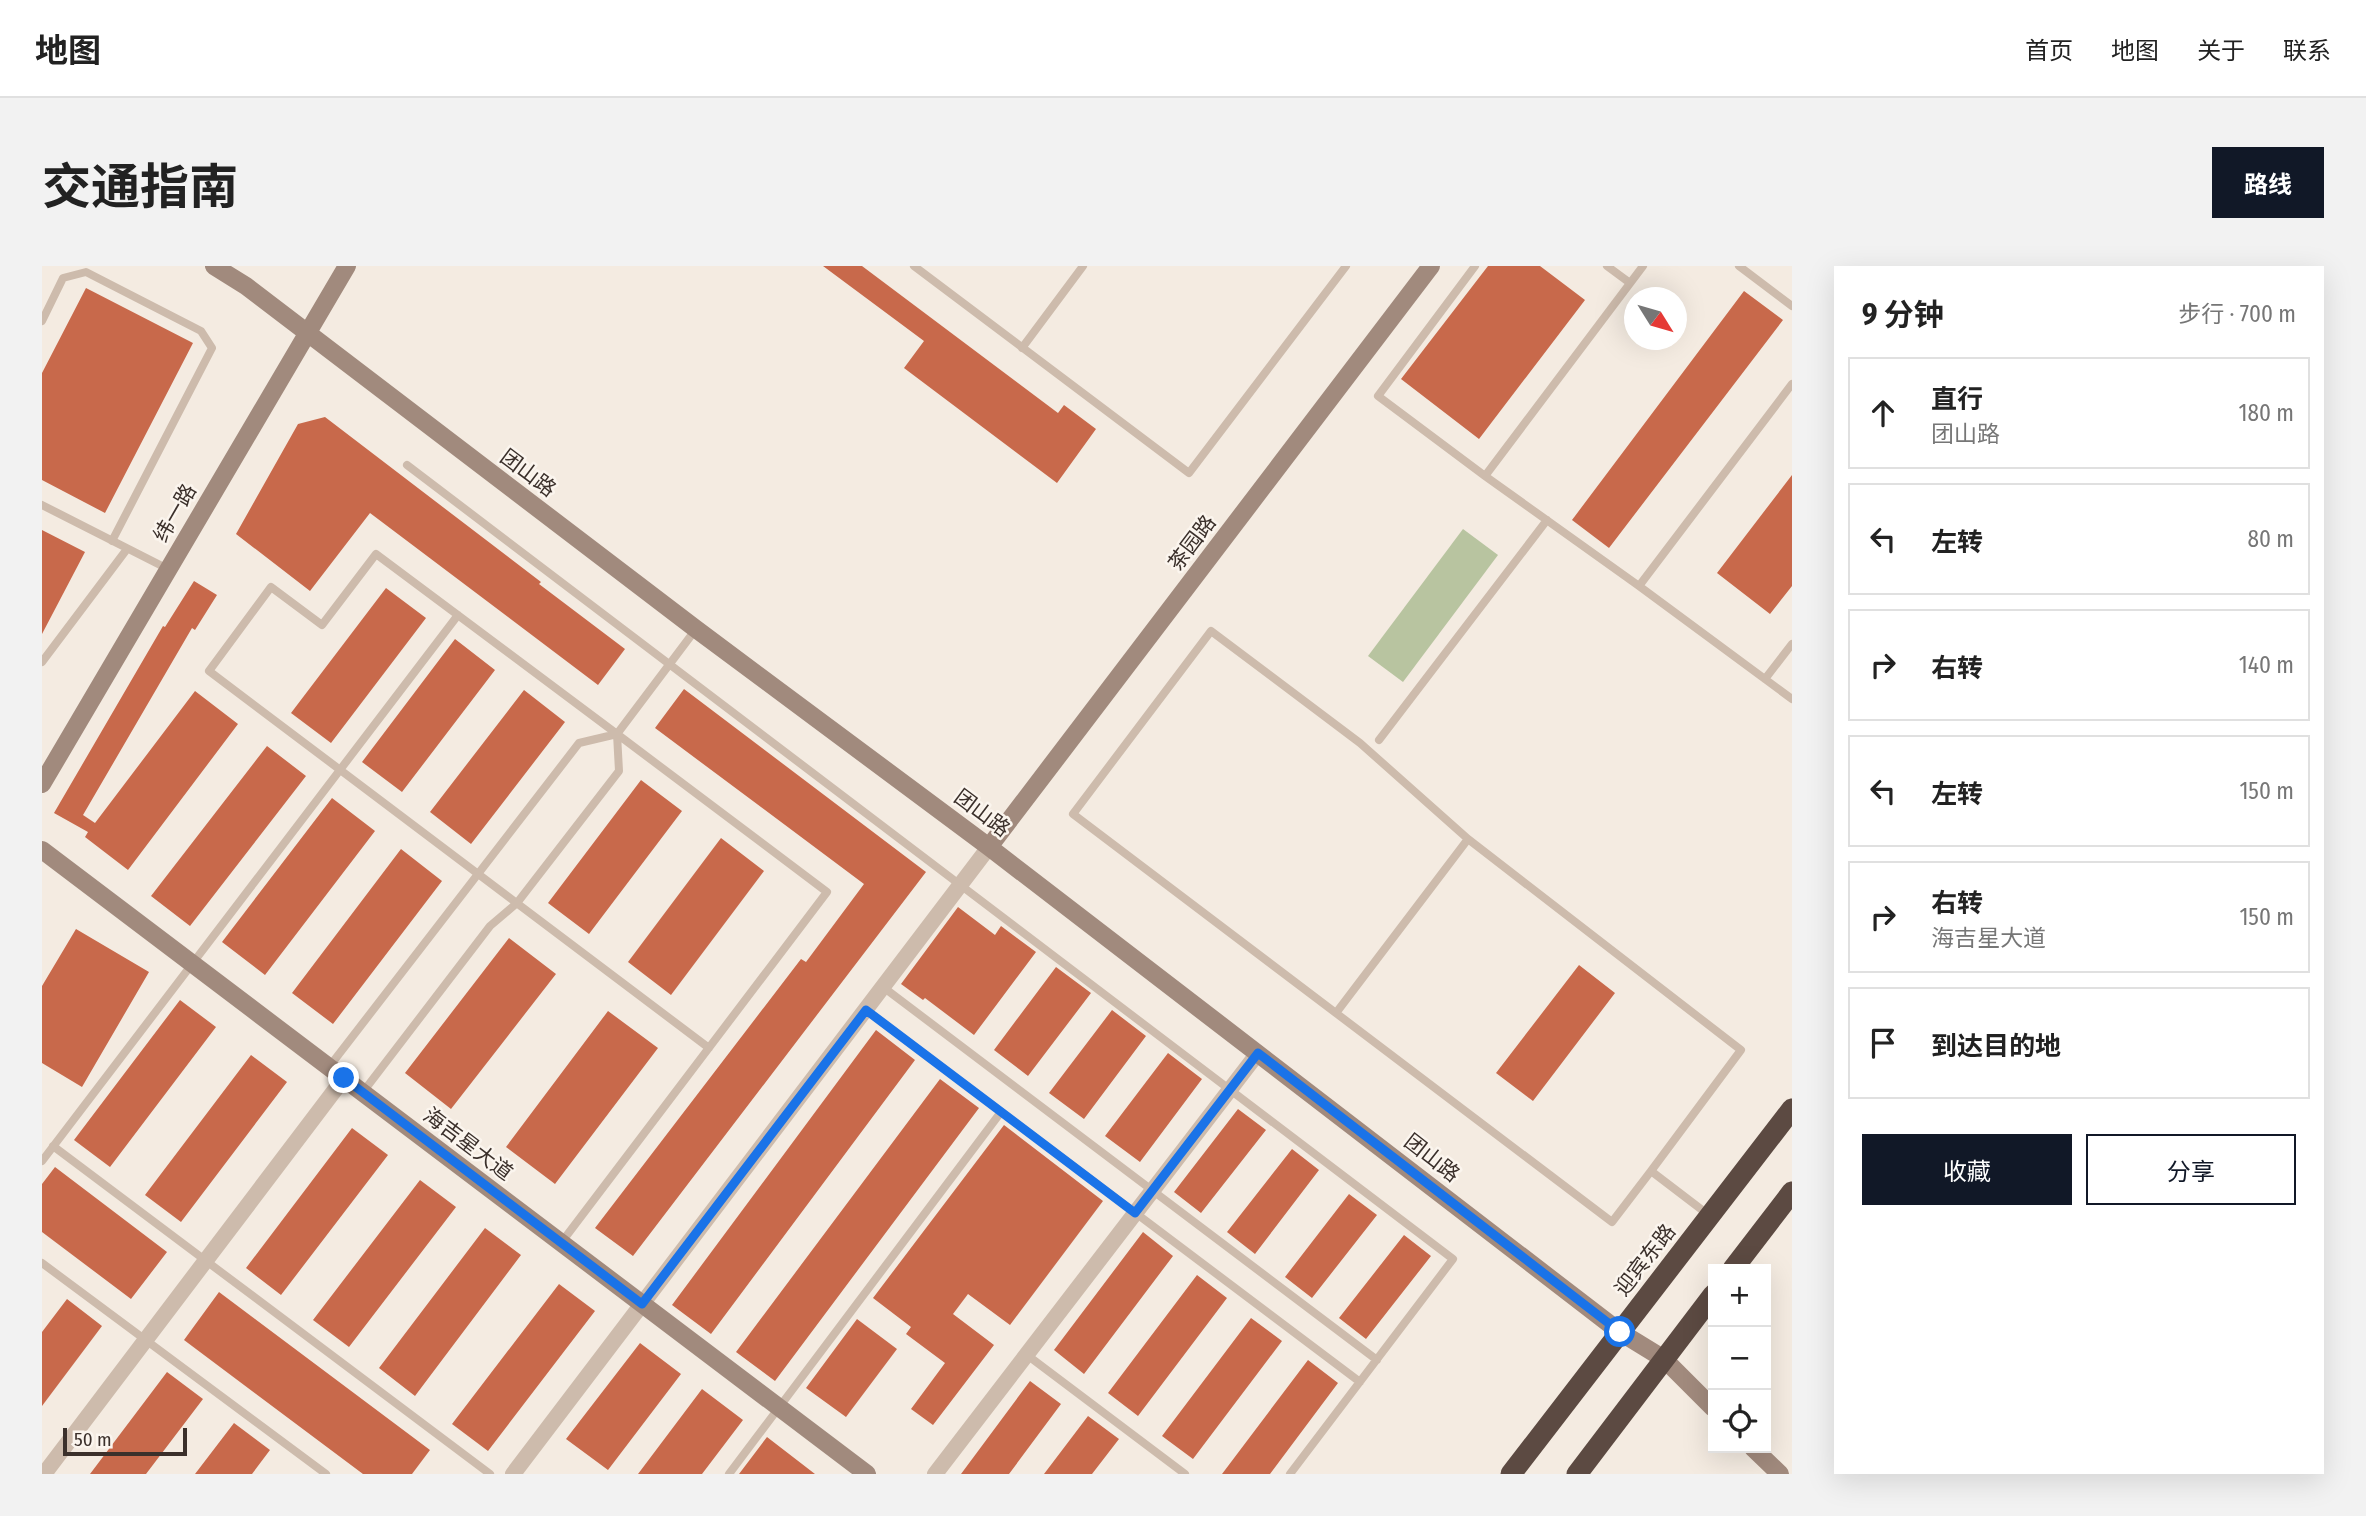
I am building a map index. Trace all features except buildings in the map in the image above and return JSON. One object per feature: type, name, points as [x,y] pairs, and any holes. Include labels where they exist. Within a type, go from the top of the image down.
[{"type":"highway","name":"迎宾东路","points":[[1511,1474],[1792,1109]]},
{"type":"highway","points":[[1737,1264],[1792,1192]]},
{"type":"highway","points":[[1577,1474],[1708,1302]]},
{"type":"street","name":"团山路","points":[[214,266],[246,286],[696,629],[989,847],[1620,1332],[1664,1359],[1708,1403]]},
{"type":"street","name":"纬一路","points":[[42,784],[347,266]]},
{"type":"street","name":"茶园路","points":[[989,847],[1431,266]]},
{"type":"street","points":[[513,1474],[989,847]]},
{"type":"street","name":"海吉星大道","points":[[42,850],[867,1474]]},
{"type":"street","points":[[935,1474],[1258,1053]]},
{"type":"street","points":[[44,1474],[205,1261],[337,1073]]},
{"type":"street","points":[[1758,1453],[1780,1474]]},
{"type":"lane","points":[[914,266],[1189,472],[1346,266]]},
{"type":"lane","points":[[1022,348],[1083,266]]},
{"type":"lane","points":[[1475,266],[1378,396],[1792,699]]},
{"type":"lane","points":[[1607,266],[1630,283]]},
{"type":"lane","points":[[1485,476],[1643,266]]},
{"type":"lane","points":[[1739,266],[1792,306]]},
{"type":"lane","points":[[42,321],[64,278],[86,272],[201,331],[212,348],[113,541]]},
{"type":"lane","points":[[1639,586],[1792,384]]},
{"type":"lane","points":[[407,465],[1453,1259],[1290,1474]]},
{"type":"lane","points":[[42,505],[168,569]]},
{"type":"lane","points":[[1379,740],[1547,520]]},
{"type":"lane","points":[[42,662],[127,549]]},
{"type":"lane","points":[[561,1243],[709,1048],[827,892],[376,554],[322,625],[271,587],[209,671],[709,1048]]},
{"type":"lane","points":[[42,1161],[458,615]]},
{"type":"lane","points":[[362,1092],[490,926],[517,903],[619,771],[617,734],[696,629]]},
{"type":"lane","points":[[1211,631],[1360,743],[1468,839],[1741,1050],[1612,1222],[1336,1013],[1073,814],[1211,631]]},
{"type":"lane","points":[[1765,679],[1792,644]]},
{"type":"lane","points":[[337,1073],[478,874],[579,743],[617,734]]},
{"type":"lane","points":[[1336,1013],[1468,839]]},
{"type":"lane","points":[[883,987],[1377,1360]]},
{"type":"lane","points":[[866,1010],[1360,1382]]},
{"type":"lane","points":[[729,1474],[1001,1112]]},
{"type":"lane","points":[[53,1146],[490,1474]]},
{"type":"lane","points":[[1651,1171],[1710,1216]]},
{"type":"lane","points":[[42,1262],[327,1474]]},
{"type":"lane","points":[[1027,1355],[1185,1474]]},
{"type":"green space","points":[[1463,529],[1498,555],[1403,682],[1368,656]]},
{"type":"route","points":[[344,1078],[642,1304],[866,1010],[1135,1213],[1258,1053],[1620,1332]]}]
